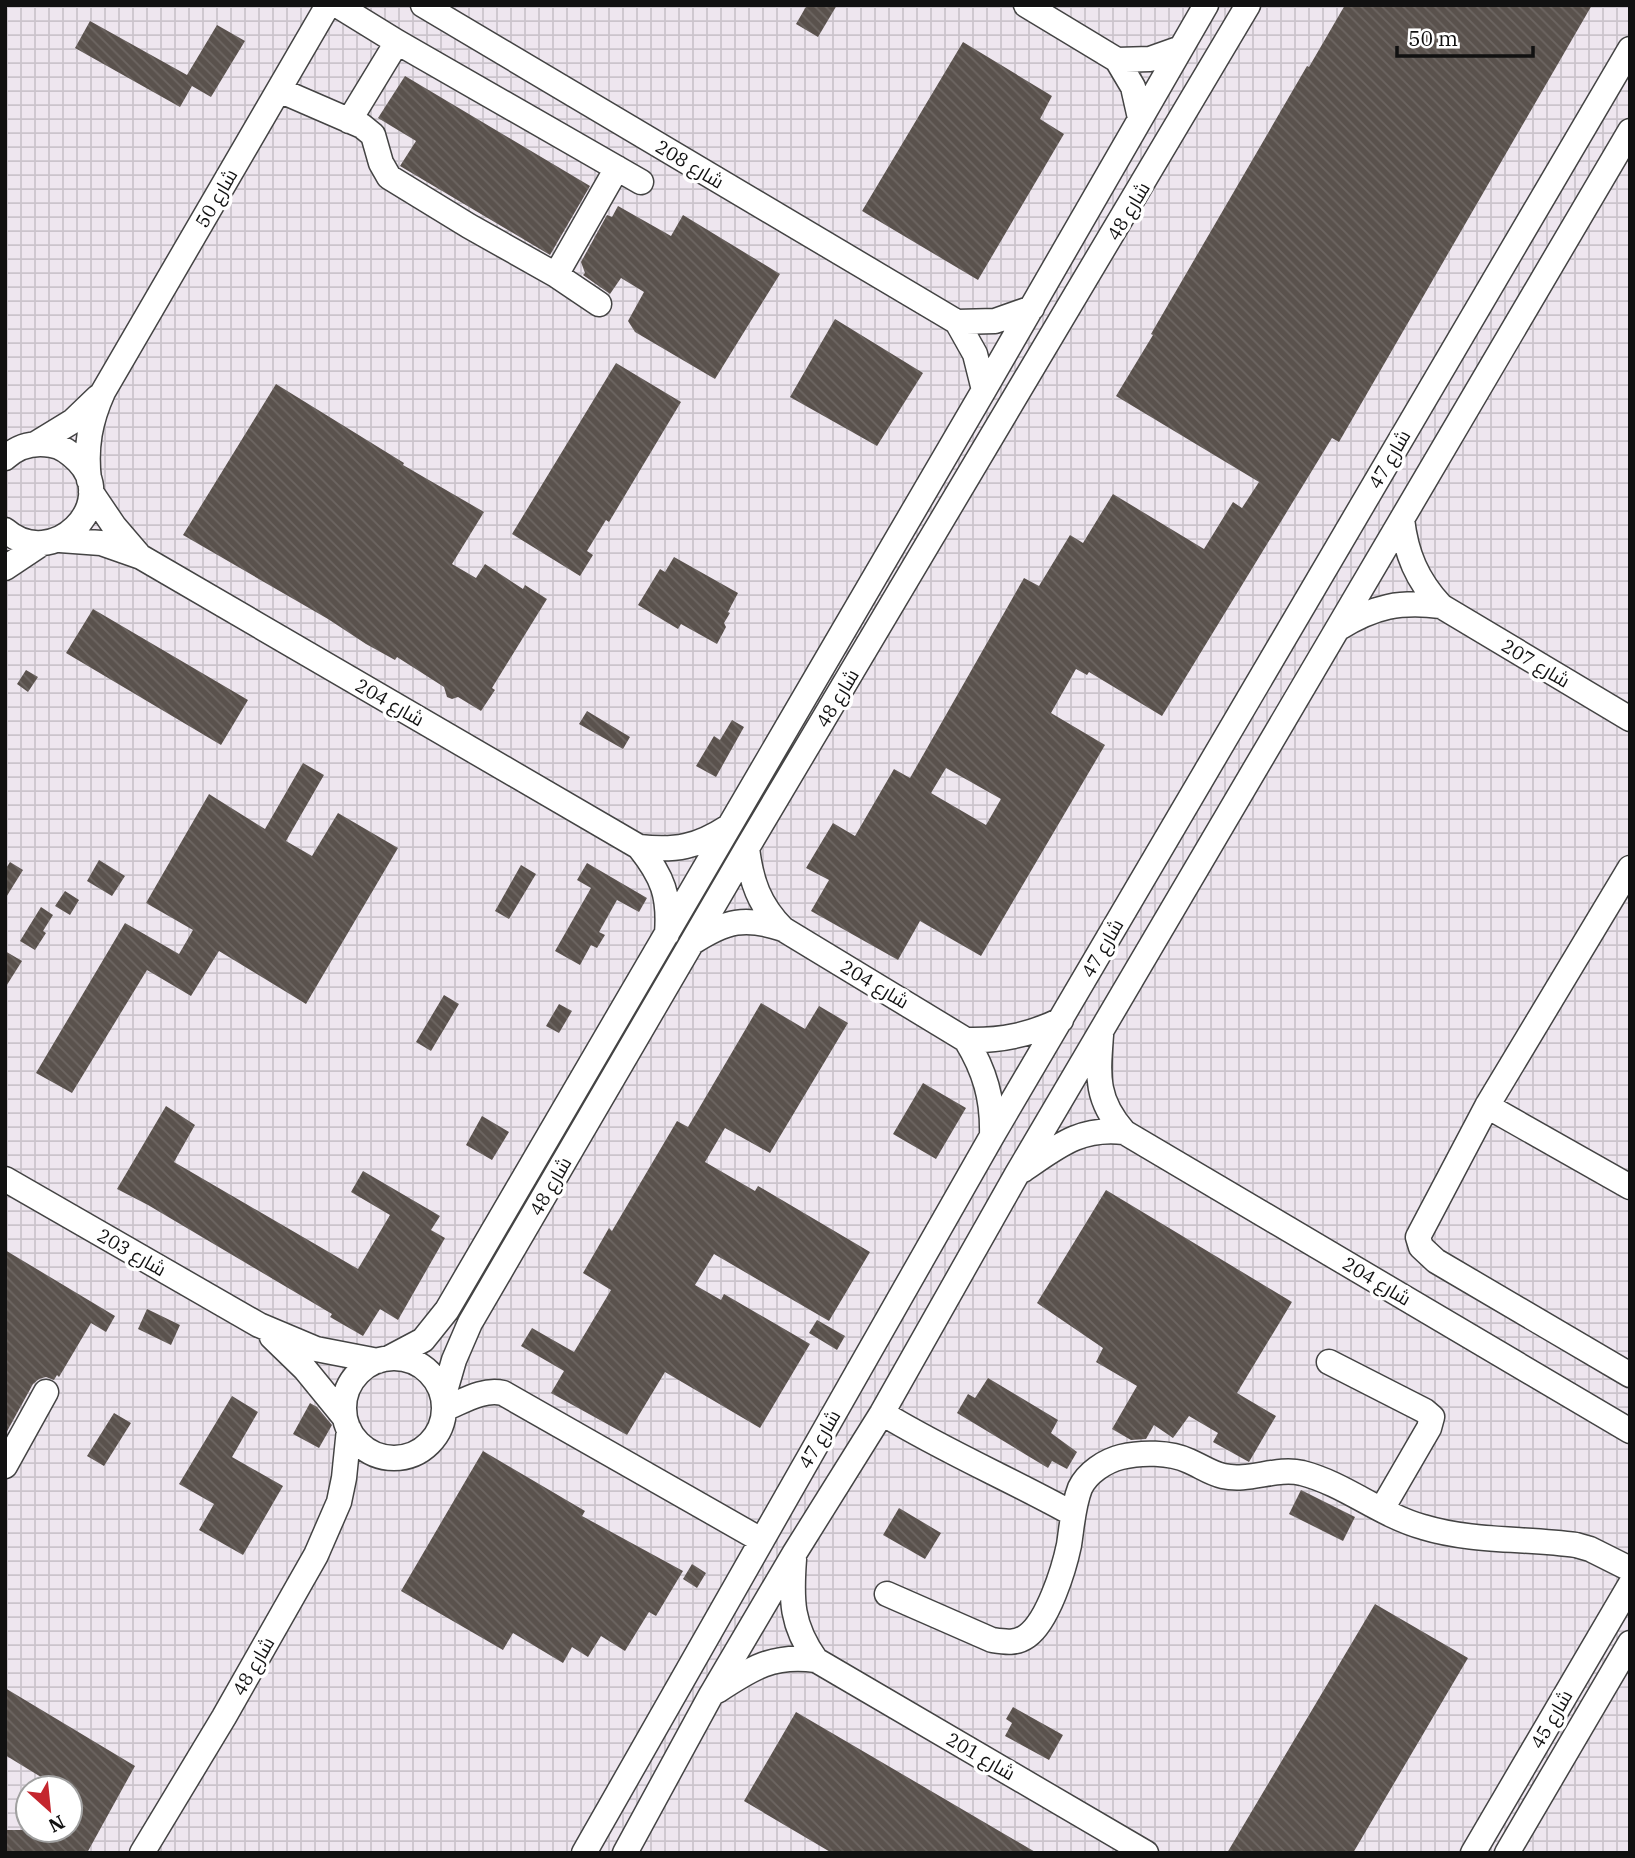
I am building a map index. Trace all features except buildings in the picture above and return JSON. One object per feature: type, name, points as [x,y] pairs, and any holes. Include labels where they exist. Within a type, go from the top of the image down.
[{"type":"street","name":"شارع 50","points":[[90,486],[86,457],[88,435],[103,392],[328,5]]},
{"type":"street","points":[[337,5],[641,182]]},
{"type":"street","name":"شارع 208","points":[[423,5],[957,322]]},
{"type":"street","points":[[1026,5],[1117,60],[1133,87],[1140,118]]},
{"type":"street","name":"شارع 48","points":[[383,1360],[423,1340],[447,1310],[1206,5]]},
{"type":"street","name":"شارع 48","points":[[443,1404],[454,1360],[470,1323],[747,848],[1248,5]]},
{"type":"street","points":[[349,121],[397,42]]},
{"type":"street","points":[[1117,60],[1150,59],[1181,48]]},
{"type":"street","name":"شارع 47","points":[[584,1853],[992,1136],[1630,49]]},
{"type":"street","points":[[279,90],[362,126],[373,135],[381,163],[389,177],[556,275],[599,304]]},
{"type":"street","name":"شارع 47","points":[[625,1853],[710,1695],[882,1413],[1017,1174],[1630,131]]},
{"type":"street","points":[[556,275],[617,168]]},
{"type":"street","points":[[984,390],[975,355],[957,322],[995,321],[1032,308]]},
{"type":"street","name":"شارع 50","points":[[17,449],[73,421],[103,392]]},
{"type":"street","name":"شارع 204","points":[[17,449],[54,445],[69,452],[82,464],[90,486],[114,526],[141,557]]},
{"type":"street","points":[[5,568],[76,529],[87,512],[90,486]]},
{"type":"street","name":"شارع 207","points":[[1402,519],[1405,543],[1413,566],[1425,588],[1441,606],[1630,719]]},
{"type":"street","name":"شارع 204","points":[[5,530],[26,542],[102,543],[141,557],[639,847],[654,866],[664,887],[668,910],[667,934]]},
{"type":"street","name":"شارع 207","points":[[1337,629],[1360,615],[1387,606],[1414,603],[1441,606]]},
{"type":"street","name":"شارع 204","points":[[639,847],[663,850],[687,847],[709,839],[729,827]]},
{"type":"street","name":"شارع 204","points":[[747,848],[751,877],[760,902],[783,929]]},
{"type":"street","points":[[1630,868],[1488,1106],[1418,1237],[1421,1247],[1436,1261],[1630,1376]]},
{"type":"street","name":"شارع 204","points":[[692,942],[727,923],[765,923],[783,929],[967,1040]]},
{"type":"street","points":[[992,1136],[993,1111],[989,1085],[967,1040],[1006,1039],[1025,1035],[1061,1020]]},
{"type":"street","name":"شارع 204","points":[[1102,1029],[1098,1080],[1110,1114],[1124,1132],[1630,1432]]},
{"type":"street","points":[[1488,1106],[1630,1187]]},
{"type":"street","points":[[1017,1174],[1070,1139],[1087,1132],[1124,1132]]},
{"type":"street","name":"شارع 203","points":[[5,1179],[259,1325],[316,1349],[383,1360]]},
{"type":"street","name":"شارع 203","points":[[259,1325],[305,1369],[347,1423]]},
{"type":"street","points":[[401,1359],[424,1368],[439,1386],[443,1404],[442,1421],[430,1442],[410,1455],[398,1458],[374,1454],[355,1439],[347,1423],[346,1394],[351,1383],[367,1366],[383,1360],[401,1359]]},
{"type":"street","points":[[1329,1362],[1425,1410],[1432,1418],[1429,1429],[1382,1508]]},
{"type":"street","points":[[5,1466],[46,1392]]},
{"type":"street","points":[[443,1404],[484,1393],[503,1393],[761,1541]]},
{"type":"street","points":[[882,1413],[924,1439],[1073,1514]]},
{"type":"street","name":"شارع 48","points":[[142,1853],[224,1717],[316,1555],[339,1502],[344,1478],[347,1423]]},
{"type":"street","points":[[887,1594],[992,1640],[1010,1643],[1027,1637],[1046,1611],[1063,1569],[1081,1487],[1090,1475],[1104,1464],[1121,1457],[1151,1453],[1187,1459],[1225,1477],[1298,1472],[1318,1478],[1412,1524],[1474,1538],[1576,1545],[1630,1569]]},
{"type":"street","name":"شارع 201","points":[[794,1554],[793,1611],[798,1629],[816,1660]]},
{"type":"street","name":"شارع 45","points":[[1473,1853],[1630,1585]]},
{"type":"street","name":"شارع 45","points":[[1507,1853],[1630,1643]]},
{"type":"street","name":"شارع 201","points":[[710,1695],[763,1663],[790,1658],[816,1660],[1146,1853]]},
{"type":"shaded area","points":[[5,5],[1630,5],[1630,1853],[5,1853]]}]
